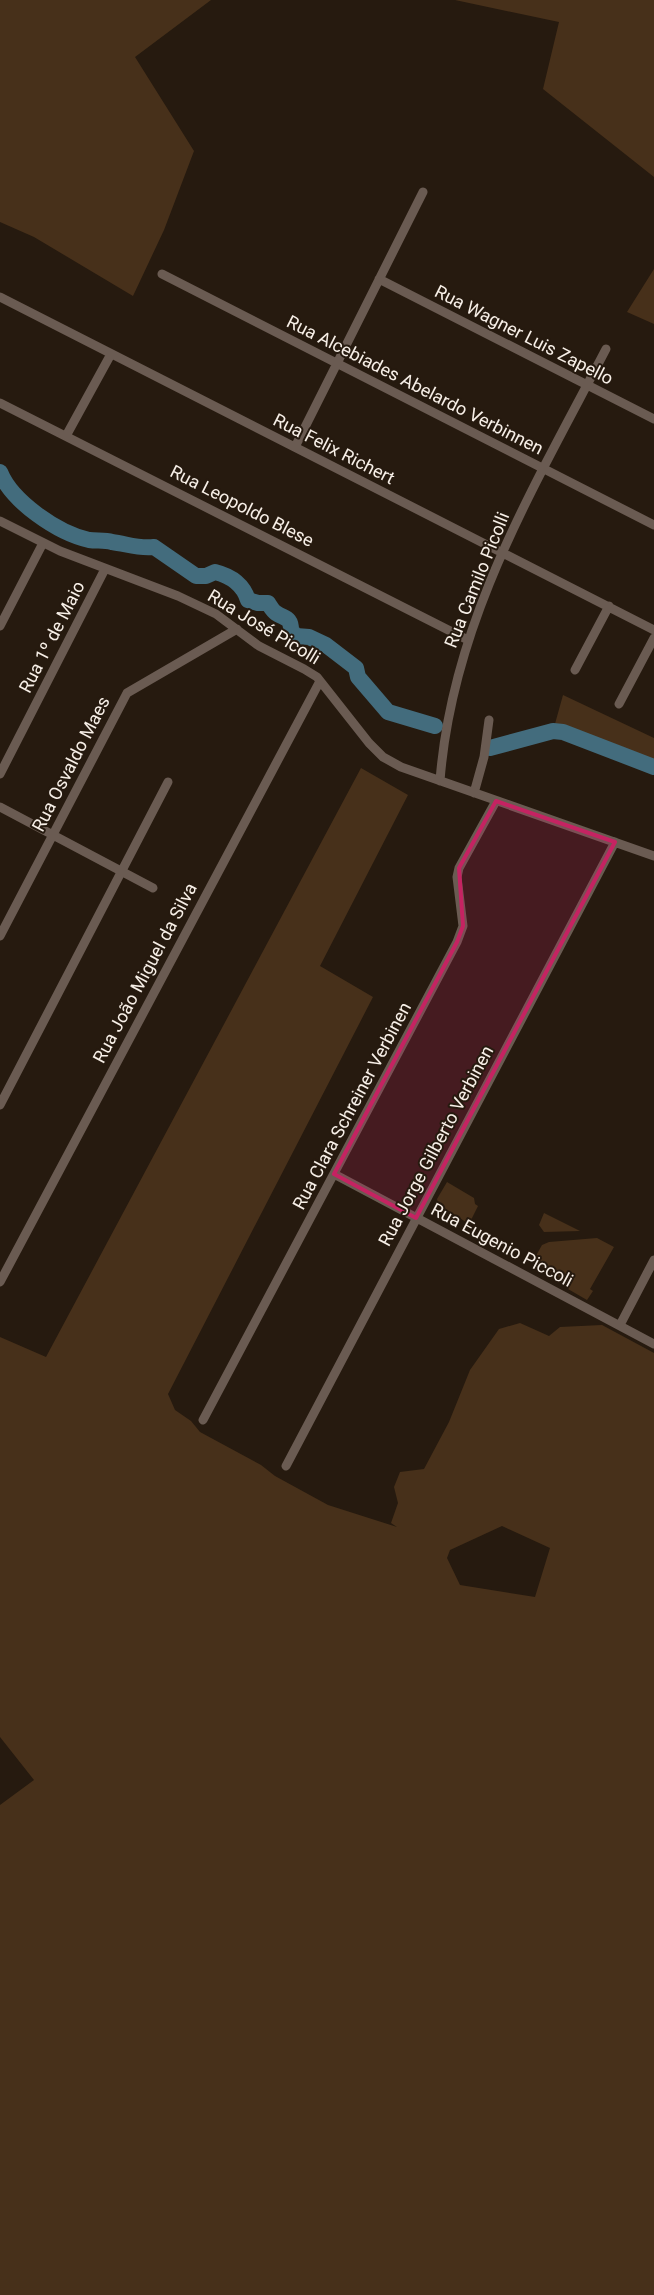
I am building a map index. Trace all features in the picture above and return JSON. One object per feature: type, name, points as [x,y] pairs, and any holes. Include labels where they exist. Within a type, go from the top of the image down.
[{"type":"street","points":[[295,446],[423,192]]},
{"type":"street","name":"Rua Alcebiades Abelardo Verbinnen","points":[[162,274],[654,525]]},
{"type":"street","name":"Rua Wagner Luis Zapello","points":[[379,279],[654,419]]},
{"type":"street","name":"Rua Felix Richert","points":[[0,297],[654,630]]},
{"type":"street","name":"Rua Camilo Picolli","points":[[440,781],[454,686],[468,640],[501,552],[606,349]]},
{"type":"street","points":[[66,436],[112,354]]},
{"type":"street","name":"Rua Leopoldo Blese","points":[[0,403],[468,640]]},
{"type":"street","name":"Rua José Picolli","points":[[0,521],[42,543],[201,606],[216,614],[259,646],[304,668],[320,681],[376,751],[401,767],[654,856]]},
{"type":"street","points":[[0,626],[42,543]]},
{"type":"street","name":"Rua 1º de Maio","points":[[0,774],[105,569]]},
{"type":"street","points":[[575,670],[609,606]]},
{"type":"street","name":"Rua Osvaldo Maes","points":[[0,936],[127,693],[237,629]]},
{"type":"street","points":[[618,704],[654,638]]},
{"type":"street","points":[[634,688],[654,650]]},
{"type":"street","name":"Rua João Miguel da Silva","points":[[0,1282],[320,681]]},
{"type":"street","points":[[474,793],[484,757],[489,720]]},
{"type":"street","points":[[0,1105],[168,782]]},
{"type":"street","name":"Rua Clara Schreiner Verbinen","points":[[203,1420],[457,942],[463,926],[457,877],[459,868],[496,801]]},
{"type":"street","points":[[0,807],[153,888]]},
{"type":"street","name":"Rua Jorge Gilberto Verbinen","points":[[286,1466],[615,842]]},
{"type":"street","name":"Rua Eugenio Piccoli","points":[[334,1174],[654,1344]]},
{"type":"street","points":[[620,1325],[654,1260]]},
{"type":"highlighted area","points":[[496,801],[615,842],[416,1218],[334,1174],[457,942],[463,926],[459,868]]},
{"type":"shaded area","points":[[0,0],[211,0],[135,57],[194,151],[164,230],[133,296],[34,237],[0,222]]},
{"type":"shaded area","points":[[455,0],[654,0],[654,177],[543,89],[559,22]]},
{"type":"shaded area","points":[[654,269],[654,324],[627,312]]},
{"type":"shaded area","points":[[563,695],[654,738],[654,767],[580,738],[553,731]]},
{"type":"shaded area","points":[[361,768],[408,795],[320,966],[373,997],[168,1394],[175,1410],[191,1421],[200,1432],[261,1465],[275,1476],[328,1505],[397,1527],[391,1523],[398,1503],[394,1487],[400,1472],[424,1469],[449,1422],[470,1370],[499,1329],[520,1323],[549,1336],[560,1327],[602,1325],[654,1353],[654,2295],[0,2295],[0,1805],[34,1780],[0,1737],[0,1337],[46,1357]],"holes":[[[502,1526],[550,1548],[535,1597],[460,1585],[447,1558],[450,1550]]]},
{"type":"shaded area","points":[[447,1182],[474,1198],[475,1204],[478,1206],[469,1224],[438,1204],[437,1199]]},
{"type":"shaded area","points":[[544,1213],[580,1231],[544,1232],[539,1225]]},
{"type":"shaded area","points":[[597,1238],[614,1247],[590,1289],[593,1291],[587,1300],[568,1289],[571,1284],[533,1261],[542,1245],[549,1242]]},
{"type":"waterway","points":[[0,472],[6,483],[25,505],[37,515],[64,531],[89,540],[107,541],[138,547],[154,547],[196,576],[206,576],[215,572],[231,578],[240,585],[248,600],[268,603],[275,612],[287,619],[291,630],[296,636],[309,637],[326,645],[356,668],[358,677],[388,712],[435,726]]},
{"type":"waterway","points":[[490,748],[553,731],[563,732],[654,767]]}]
